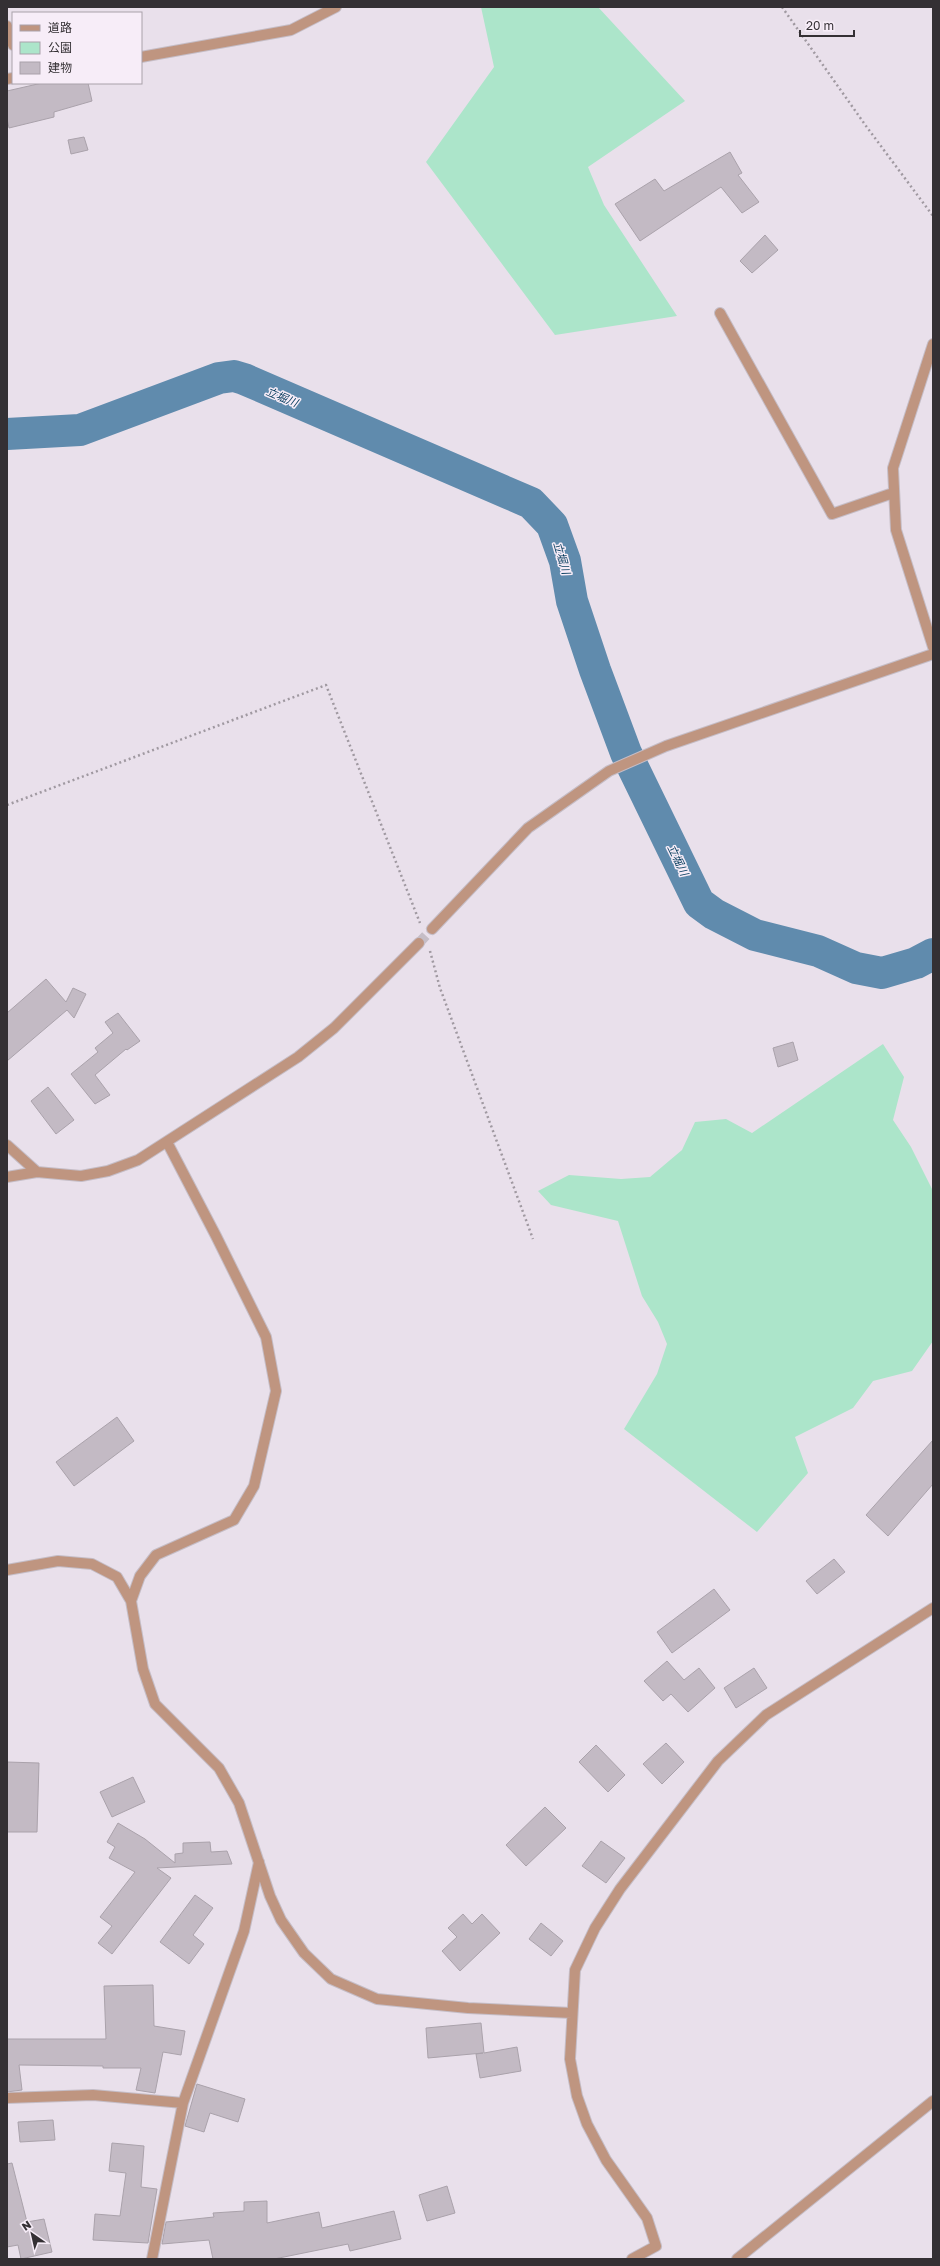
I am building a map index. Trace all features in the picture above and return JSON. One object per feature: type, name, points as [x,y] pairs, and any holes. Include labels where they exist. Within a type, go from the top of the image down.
[{"type":"street","points":[[142,57],[290,30],[336,7]]},
{"type":"street","points":[[7,26],[12,42]]},
{"type":"street","points":[[720,313],[832,514],[893,493]]},
{"type":"street","points":[[933,344],[893,468],[893,493],[896,530],[933,647]]},
{"type":"street","points":[[432,929],[528,828],[609,771],[666,746],[933,654]]},
{"type":"street","points":[[7,1177],[36,1172],[81,1176],[108,1171],[138,1160],[298,1057],[334,1028],[419,943]]},
{"type":"street","points":[[131,1601],[140,1576],[156,1555],[234,1520],[254,1486],[276,1391],[266,1337],[216,1236],[166,1142]]},
{"type":"street","points":[[7,1146],[36,1172]]},
{"type":"street","points":[[7,1570],[58,1561],[92,1564],[117,1577],[131,1601],[143,1669],[155,1704],[219,1768],[239,1803],[270,1896],[281,1920],[304,1953],[331,1979],[377,1999],[468,2008],[572,2013]]},
{"type":"street","points":[[651,2259],[656,2246],[647,2218],[606,2160],[587,2124],[577,2096],[570,2059],[575,1970],[596,1928],[620,1889],[718,1761],[766,1715],[933,1608]]},
{"type":"street","points":[[152,2259],[183,2103],[244,1931],[259,1862]]},
{"type":"street","points":[[7,2098],[93,2095],[183,2103]]},
{"type":"street","points":[[737,2259],[933,2101]]},
{"type":"street","points":[[632,2259],[656,2246]]},
{"type":"path","points":[[782,7],[866,126],[933,216]]},
{"type":"path","points":[[7,805],[326,684],[421,925]]},
{"type":"path","points":[[429,947],[440,988],[533,1239]]},
{"type":"green space","points":[[481,7],[598,7],[685,101],[588,167],[604,205],[677,316],[555,335],[426,162],[494,67]]},
{"type":"green space","points":[[883,1044],[904,1077],[893,1120],[911,1147],[933,1191],[933,1341],[912,1371],[873,1381],[853,1408],[795,1437],[808,1473],[757,1532],[624,1429],[657,1374],[667,1344],[658,1322],[642,1296],[618,1221],[551,1205],[538,1191],[569,1175],[621,1179],[650,1177],[682,1150],[695,1122],[726,1119],[752,1133]]},
{"type":"building","points":[[38,84],[88,84],[92,101],[54,112],[54,117],[9,128],[7,119],[7,91]]},
{"type":"building","points":[[84,137],[88,150],[71,154],[68,140]]},
{"type":"building","points":[[730,152],[742,173],[738,175],[759,202],[742,213],[721,187],[640,241],[615,204],[655,179],[664,191]]},
{"type":"building","points":[[765,235],[778,250],[752,273],[740,261]]},
{"type":"building","points":[[46,979],[66,1002],[73,988],[86,994],[74,1018],[67,1010],[7,1061],[7,1013]]},
{"type":"building","points":[[118,1013],[140,1041],[127,1050],[126,1049],[95,1075],[110,1095],[95,1104],[71,1074],[98,1052],[95,1048],[113,1033],[105,1022]]},
{"type":"building","points":[[793,1042],[798,1060],[778,1067],[773,1048]]},
{"type":"building","points":[[48,1087],[74,1120],[56,1134],[31,1101]]},
{"type":"building","points":[[117,1417],[134,1441],[74,1486],[56,1462]]},
{"type":"building","points":[[933,1440],[933,1484],[888,1536],[866,1515]]},
{"type":"building","points":[[834,1559],[845,1572],[817,1594],[806,1581]]},
{"type":"building","points":[[714,1589],[730,1610],[672,1653],[657,1632]]},
{"type":"building","points":[[667,1661],[684,1680],[699,1668],[715,1688],[688,1712],[671,1694],[663,1701],[644,1681]]},
{"type":"building","points":[[754,1668],[767,1688],[736,1708],[724,1688]]},
{"type":"building","points":[[666,1743],[684,1762],[662,1784],[643,1764]]},
{"type":"building","points":[[596,1745],[625,1775],[608,1792],[579,1762]]},
{"type":"building","points":[[7,1762],[39,1763],[37,1832],[7,1832]]},
{"type":"building","points":[[133,1777],[145,1802],[112,1817],[100,1792]]},
{"type":"building","points":[[545,1807],[566,1828],[526,1866],[506,1845]]},
{"type":"building","points":[[118,1823],[145,1839],[175,1863],[175,1854],[183,1853],[183,1843],[210,1842],[211,1852],[227,1851],[232,1864],[157,1868],[171,1878],[112,1954],[98,1943],[112,1926],[100,1917],[135,1872],[109,1858],[115,1847],[107,1842]]},
{"type":"building","points":[[601,1841],[625,1858],[606,1883],[582,1866]]},
{"type":"building","points":[[195,1895],[213,1908],[193,1935],[204,1944],[189,1964],[160,1942]]},
{"type":"building","points":[[463,1914],[472,1924],[482,1914],[500,1933],[460,1971],[442,1951],[457,1937],[448,1928]]},
{"type":"building","points":[[541,1923],[563,1941],[551,1956],[529,1939]]},
{"type":"building","points":[[153,1985],[154,2026],[185,2031],[181,2055],[163,2052],[155,2093],[136,2090],[141,2068],[19,2065],[22,2090],[7,2092],[7,2039],[106,2039],[104,1986]]},
{"type":"building","points":[[481,2023],[484,2053],[517,2047],[521,2071],[480,2078],[476,2054],[483,2053],[428,2058],[426,2028]]},
{"type":"building","points":[[197,2084],[245,2099],[238,2122],[210,2113],[204,2132],[185,2126]]},
{"type":"building","points":[[53,2120],[55,2140],[20,2142],[18,2122]]},
{"type":"building","points":[[112,2143],[144,2146],[141,2187],[157,2189],[148,2243],[93,2240],[95,2214],[120,2216],[126,2173],[109,2171]]},
{"type":"building","points":[[12,2163],[27,2222],[44,2219],[52,2252],[21,2259],[18,2245],[7,2247],[7,2164]]},
{"type":"building","points":[[447,2186],[455,2213],[427,2221],[419,2195]]},
{"type":"building","points":[[267,2201],[267,2223],[319,2212],[322,2228],[394,2211],[401,2239],[350,2251],[348,2244],[274,2259],[213,2259],[209,2240],[162,2244],[166,2222],[214,2217],[213,2213],[244,2211],[244,2202]]},
{"type":"waterway","name":"立堀川","points":[[7,434],[80,430],[219,378],[234,376],[531,503],[552,525],[565,561],[572,601],[595,670],[626,753],[699,903],[714,914],[755,935],[818,951],[856,968],[882,973],[916,963],[933,954]]},
{"type":"tunnel","points":[[419,943],[432,929]]}]
